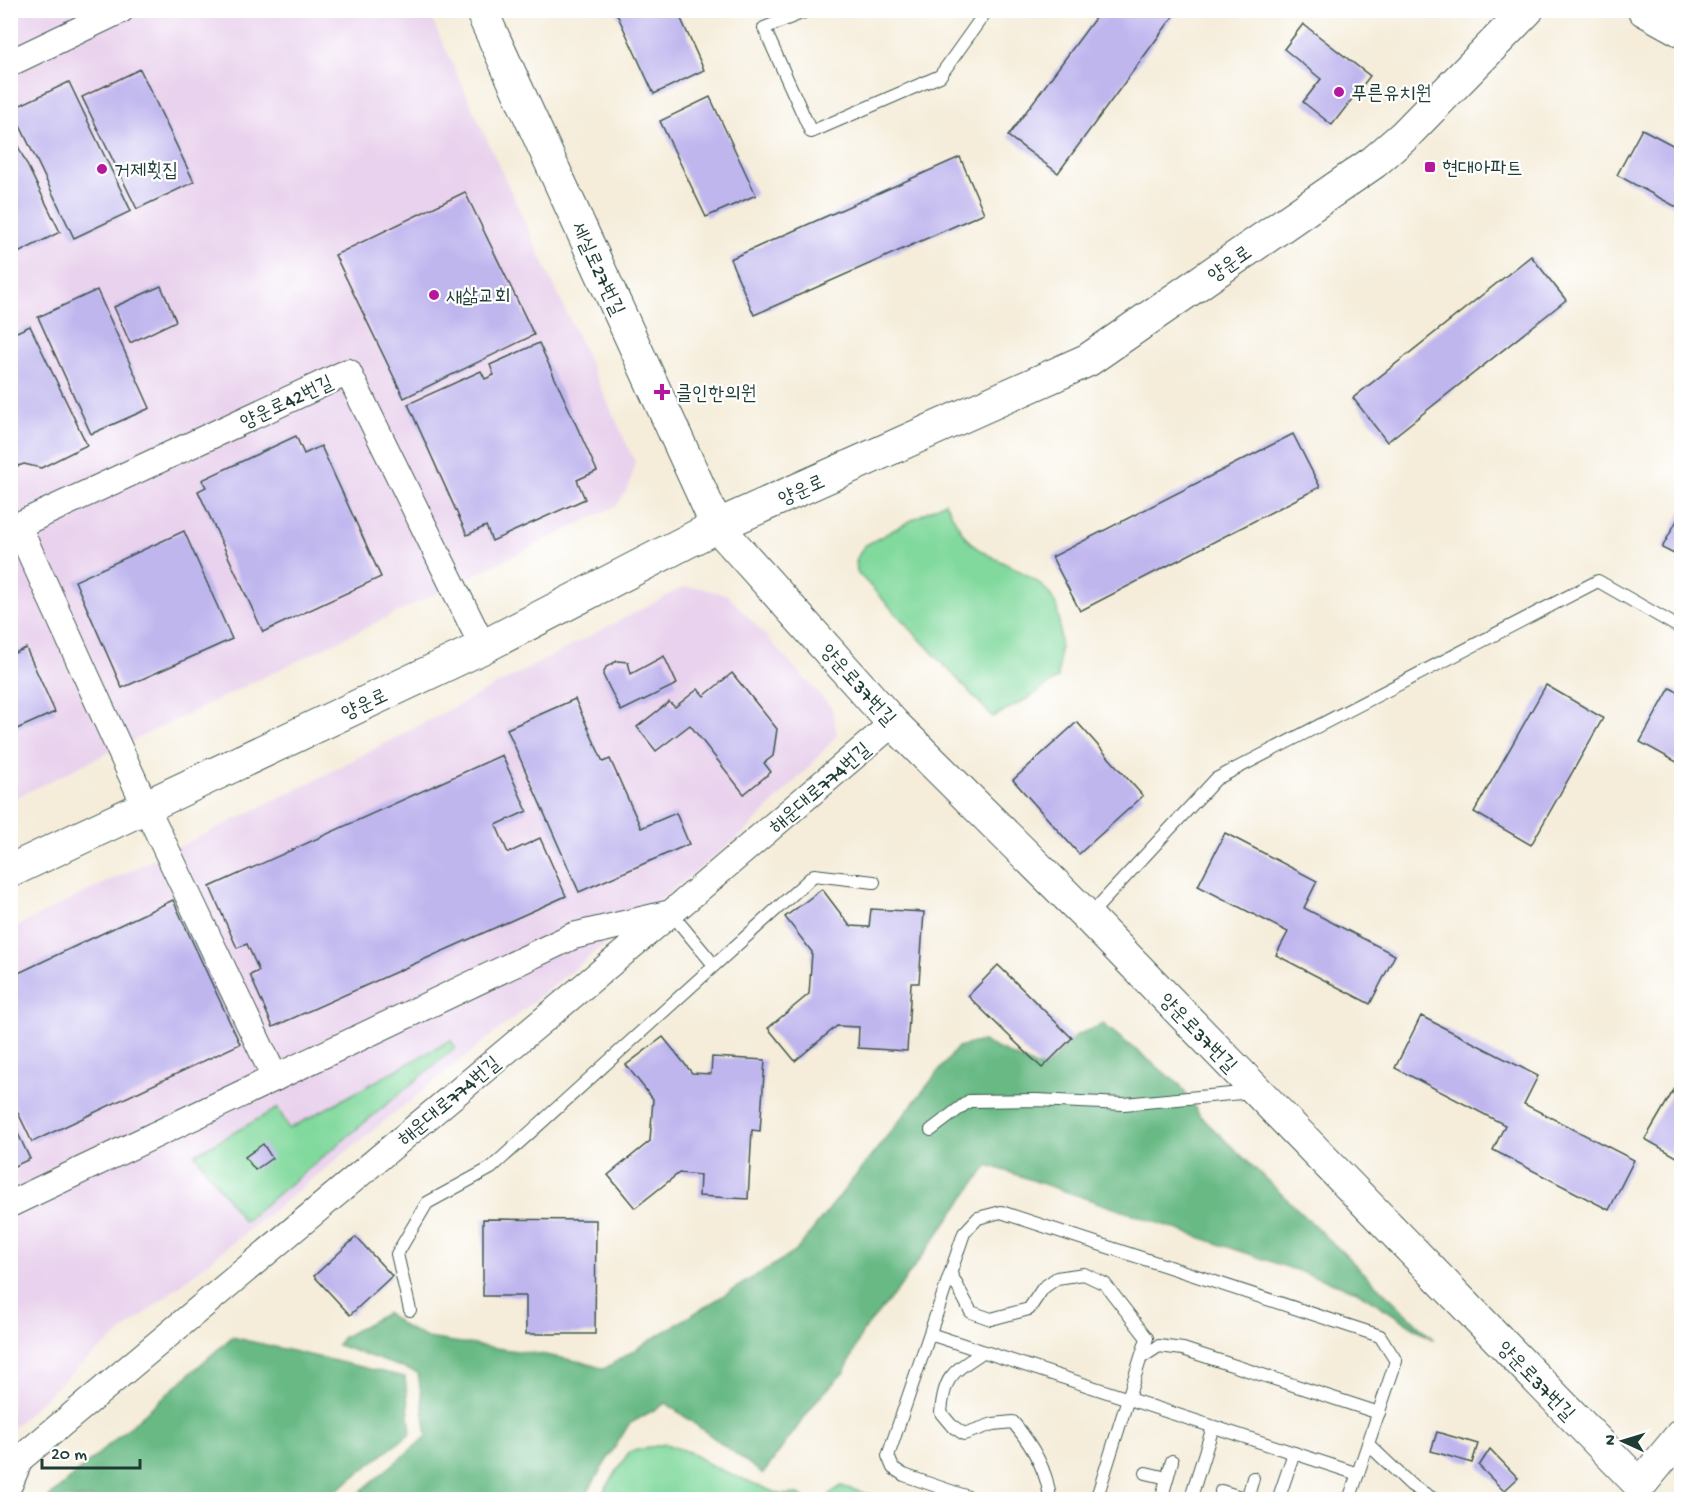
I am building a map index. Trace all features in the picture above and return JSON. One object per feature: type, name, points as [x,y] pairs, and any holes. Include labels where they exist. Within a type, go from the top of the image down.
[{"type":"main road","name":"양운로","points":[[10,871],[145,805],[483,647],[717,526],[1088,360],[1374,162],[1404,136],[1527,10]]},
{"type":"street","points":[[10,63],[121,10]]},
{"type":"street","name":"세실로27번길","points":[[481,10],[717,526]]},
{"type":"street","points":[[1644,10],[1682,32]]},
{"type":"street","name":"양운로42번길","points":[[14,527],[348,372],[483,647]]},
{"type":"street","name":"양운로37번길","points":[[717,526],[893,723],[1088,917],[1648,1492],[1682,1434]]},
{"type":"street","points":[[14,527],[275,1078]]},
{"type":"street","name":"해운대로774번길","points":[[10,1483],[15,1449],[671,914],[893,723]]},
{"type":"street","points":[[10,1203],[573,936],[671,914]]},
{"type":"lane","points":[[809,10],[764,28],[811,132],[940,76],[987,10]]},
{"type":"lane","points":[[1088,917],[1216,779],[1598,581],[1682,629]]},
{"type":"lane","points":[[410,1310],[397,1254],[428,1203],[491,1168],[814,875],[874,882]]},
{"type":"lane","points":[[671,914],[714,965]]},
{"type":"lane","points":[[931,1130],[969,1101],[1036,1100],[1124,1104],[1257,1092]]},
{"type":"lane","points":[[977,1500],[904,1476],[893,1468],[888,1456],[964,1233],[978,1218],[1001,1212],[1380,1335],[1396,1361],[1349,1500]]},
{"type":"lane","points":[[951,1274],[971,1312],[991,1320],[1029,1309],[1043,1288],[1057,1278],[1084,1274],[1105,1284],[1147,1338],[1096,1500]]},
{"type":"lane","points":[[930,1334],[1358,1474]]},
{"type":"lane","points":[[1142,1357],[1159,1346],[1184,1349],[1378,1413]]},
{"type":"lane","points":[[983,1352],[956,1370],[943,1390],[941,1413],[951,1425],[964,1434],[993,1424],[1013,1422],[1029,1441],[1041,1466],[1050,1491],[1050,1500]]},
{"type":"lane","points":[[1190,1500],[1213,1426]]},
{"type":"lane","points":[[1368,1444],[1411,1485],[1435,1500]]},
{"type":"lane","points":[[1278,1500],[1294,1453]]},
{"type":"lane","points":[[1161,1500],[1172,1461]]},
{"type":"lane","points":[[1146,1473],[1167,1478]]},
{"type":"lane","points":[[1221,1491],[1247,1499],[1253,1478]]},
{"type":"shaded area","points":[[11,11],[428,11],[635,462],[629,487],[616,506],[11,800]]},
{"type":"shaded area","points":[[684,587],[700,588],[728,595],[832,708],[837,735],[745,832],[77,1368],[11,1429],[11,929],[303,786]]},
{"type":"green space","points":[[945,502],[972,544],[1031,577],[1048,593],[1057,610],[1060,640],[1058,678],[1030,697],[993,717],[857,572],[856,560],[864,546]]},
{"type":"green space","points":[[1103,1024],[1180,1085],[1200,1116],[1434,1340],[1357,1291],[988,1165],[896,1292],[863,1331],[845,1371],[817,1400],[763,1474],[666,1403],[629,1424],[583,1499],[367,1499],[361,1491],[427,1436],[418,1373],[337,1345],[343,1337],[387,1313],[405,1327],[427,1338],[545,1355],[604,1369],[796,1251],[958,1047],[982,1041],[1034,1066],[1045,1068],[1077,1035]]},
{"type":"green space","points":[[451,1040],[455,1048],[244,1222],[195,1154],[278,1108],[289,1129]]},
{"type":"green space","points":[[232,1337],[405,1377],[411,1433],[325,1499],[47,1499]]},
{"type":"green space","points":[[665,1444],[689,1452],[714,1467],[781,1495],[799,1494],[805,1499],[599,1499],[629,1452]]},
{"type":"green space","points":[[841,1486],[883,1499],[828,1499],[831,1493]]},
{"type":"building","points":[[10,10],[23,10],[10,16]]},
{"type":"building","points":[[615,10],[677,10],[704,70],[654,94]]},
{"type":"building","points":[[1101,10],[1178,10],[1058,173],[1008,136]]},
{"type":"building","points":[[1303,24],[1370,76],[1332,125],[1303,102],[1321,79],[1284,49]]},
{"type":"building","points":[[140,69],[194,182],[137,209],[82,97]]},
{"type":"building","points":[[69,82],[131,211],[74,238],[12,109]]},
{"type":"building","points":[[710,97],[756,195],[706,217],[660,121]]},
{"type":"building","points":[[1642,129],[1682,150],[1682,210],[1617,175]]},
{"type":"building","points":[[10,130],[60,232],[10,257]]},
{"type":"building","points":[[960,157],[984,213],[754,315],[730,259]]},
{"type":"building","name":"새삶교회","points":[[465,192],[534,335],[404,398],[335,255]]},
{"type":"building","points":[[1531,256],[1566,300],[1387,442],[1353,398]]},
{"type":"building","points":[[161,286],[176,321],[130,343],[114,307]]},
{"type":"building","points":[[97,290],[150,408],[91,434],[38,317]]},
{"type":"building","points":[[30,326],[87,445],[41,468],[24,464],[18,466],[10,451],[10,335]]},
{"type":"building","points":[[539,343],[597,471],[577,480],[585,499],[492,541],[486,526],[467,535],[408,404],[481,371],[485,379],[494,375],[490,365]]},
{"type":"building","points":[[1293,434],[1320,487],[1080,611],[1052,557]]},
{"type":"building","points":[[296,436],[304,454],[321,446],[381,577],[263,632],[198,491],[206,487],[202,480]]},
{"type":"building","points":[[1682,511],[1682,558],[1662,548]]},
{"type":"building","points":[[184,531],[232,639],[122,688],[75,581]]},
{"type":"building","points":[[26,648],[55,712],[10,732],[10,655]]},
{"type":"building","points":[[664,656],[677,684],[621,711],[603,675],[606,667],[617,661],[628,662],[631,674]]},
{"type":"building","points":[[732,673],[777,729],[773,756],[764,763],[771,772],[744,794],[690,725],[656,751],[637,727],[669,702],[675,707],[698,689],[704,696]]},
{"type":"building","points":[[1546,685],[1603,718],[1531,845],[1474,812]]},
{"type":"building","points":[[1670,688],[1682,694],[1682,765],[1640,742]]},
{"type":"building","points":[[575,699],[603,762],[610,759],[641,828],[676,813],[689,844],[579,892],[507,729]]},
{"type":"building","points":[[1077,722],[1143,796],[1079,854],[1013,780]]},
{"type":"building","points":[[502,755],[527,811],[496,825],[508,853],[540,838],[566,896],[273,1027],[250,975],[259,971],[247,944],[237,948],[210,887]]},
{"type":"building","points":[[1225,833],[1317,881],[1304,908],[1395,955],[1370,1004],[1276,955],[1288,932],[1198,886]]},
{"type":"building","points":[[822,889],[850,926],[869,927],[871,909],[924,912],[919,983],[911,983],[907,1051],[858,1048],[859,1027],[837,1026],[795,1061],[768,1028],[809,994],[812,952],[785,917]]},
{"type":"building","points":[[173,900],[240,1044],[32,1142],[10,1096],[10,977]]},
{"type":"building","points":[[998,965],[1072,1038],[1042,1068],[968,996]]},
{"type":"building","points":[[1421,1016],[1538,1076],[1524,1104],[1634,1160],[1609,1210],[1493,1150],[1505,1125],[1395,1068]]},
{"type":"building","points":[[663,1037],[692,1073],[711,1074],[712,1057],[765,1060],[760,1131],[752,1130],[748,1199],[699,1196],[700,1175],[679,1173],[635,1208],[608,1175],[650,1141],[653,1099],[626,1065]]},
{"type":"building","points":[[1682,1076],[1682,1160],[1645,1139]]},
{"type":"building","points":[[10,1117],[30,1159],[10,1168]]},
{"type":"building","points":[[263,1144],[272,1158],[255,1170],[245,1157]]},
{"type":"building","points":[[483,1219],[596,1220],[595,1334],[526,1334],[526,1296],[483,1296]]},
{"type":"building","points":[[356,1237],[392,1276],[350,1315],[314,1276]]},
{"type":"building","points":[[1437,1432],[1478,1444],[1472,1463],[1431,1451]]},
{"type":"building","points":[[1490,1449],[1518,1478],[1504,1491],[1479,1466]]},
{"type":"place","name":"푸른유치원","points":[[1339,92]]},
{"type":"place","name":"현대아파트","points":[[1430,167]]},
{"type":"place","name":"거제횟집","points":[[102,169]]},
{"type":"place","name":"새삶교회","points":[[434,295]]},
{"type":"place","name":"클인한의원","points":[[662,392]]}]
